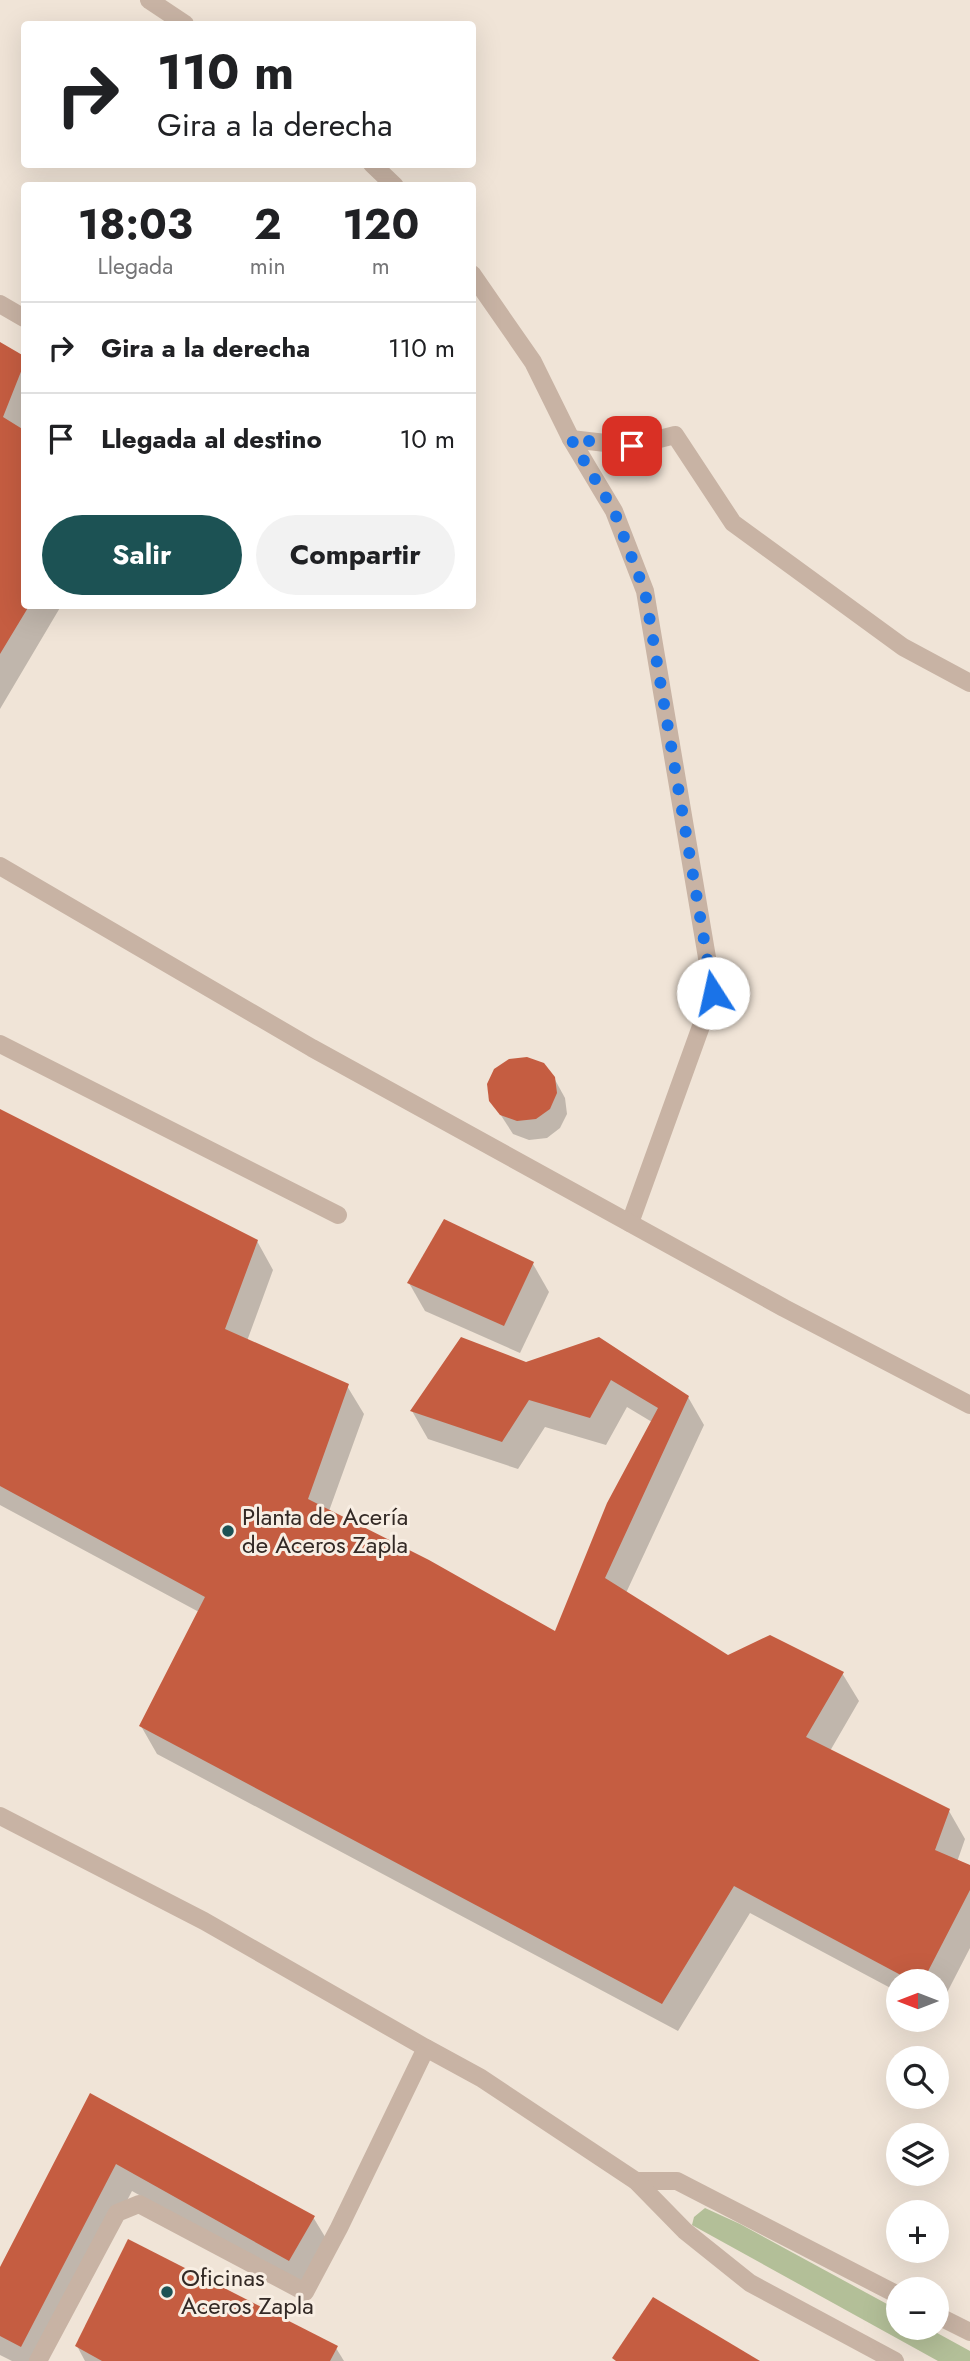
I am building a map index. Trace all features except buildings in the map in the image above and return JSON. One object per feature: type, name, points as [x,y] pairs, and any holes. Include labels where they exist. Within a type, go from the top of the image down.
[{"type":"lane","points":[[149,0],[180,21]]},
{"type":"lane","points":[[376,168],[391,182]]},
{"type":"lane","points":[[476,280],[533,362],[571,439],[614,511],[645,592],[713,993],[630,1223]]},
{"type":"lane","points":[[0,304],[21,316]]},
{"type":"lane","points":[[571,439],[632,446],[675,435],[733,523],[903,647],[970,683]]},
{"type":"lane","points":[[0,866],[312,1048],[784,1308],[970,1405]]},
{"type":"lane","points":[[0,1044],[338,1215]]},
{"type":"lane","points":[[0,1816],[204,1921],[481,2078],[636,2181],[685,2231],[750,2283],[895,2361]]},
{"type":"lane","points":[[38,2361],[117,2213],[139,2204],[305,2292],[426,2048]]},
{"type":"lane","points":[[636,2181],[677,2181],[886,2289]]},
{"type":"lane","points":[[949,2322],[970,2332]]},
{"type":"green space","points":[[705,2208],[740,2224],[886,2303],[886,2332],[692,2225],[694,2217]]},
{"type":"green space","points":[[900,2340],[949,2340],[970,2351],[970,2361],[938,2361]]},
{"type":"place","name":"Planta de Acería de Aceros Zapla","points":[[228,1531]]},
{"type":"place","name":"Oficinas Aceros Zapla","points":[[167,2292]]},
{"type":"route","points":[[632,446],[571,439],[614,511],[645,592],[713,993]]}]
